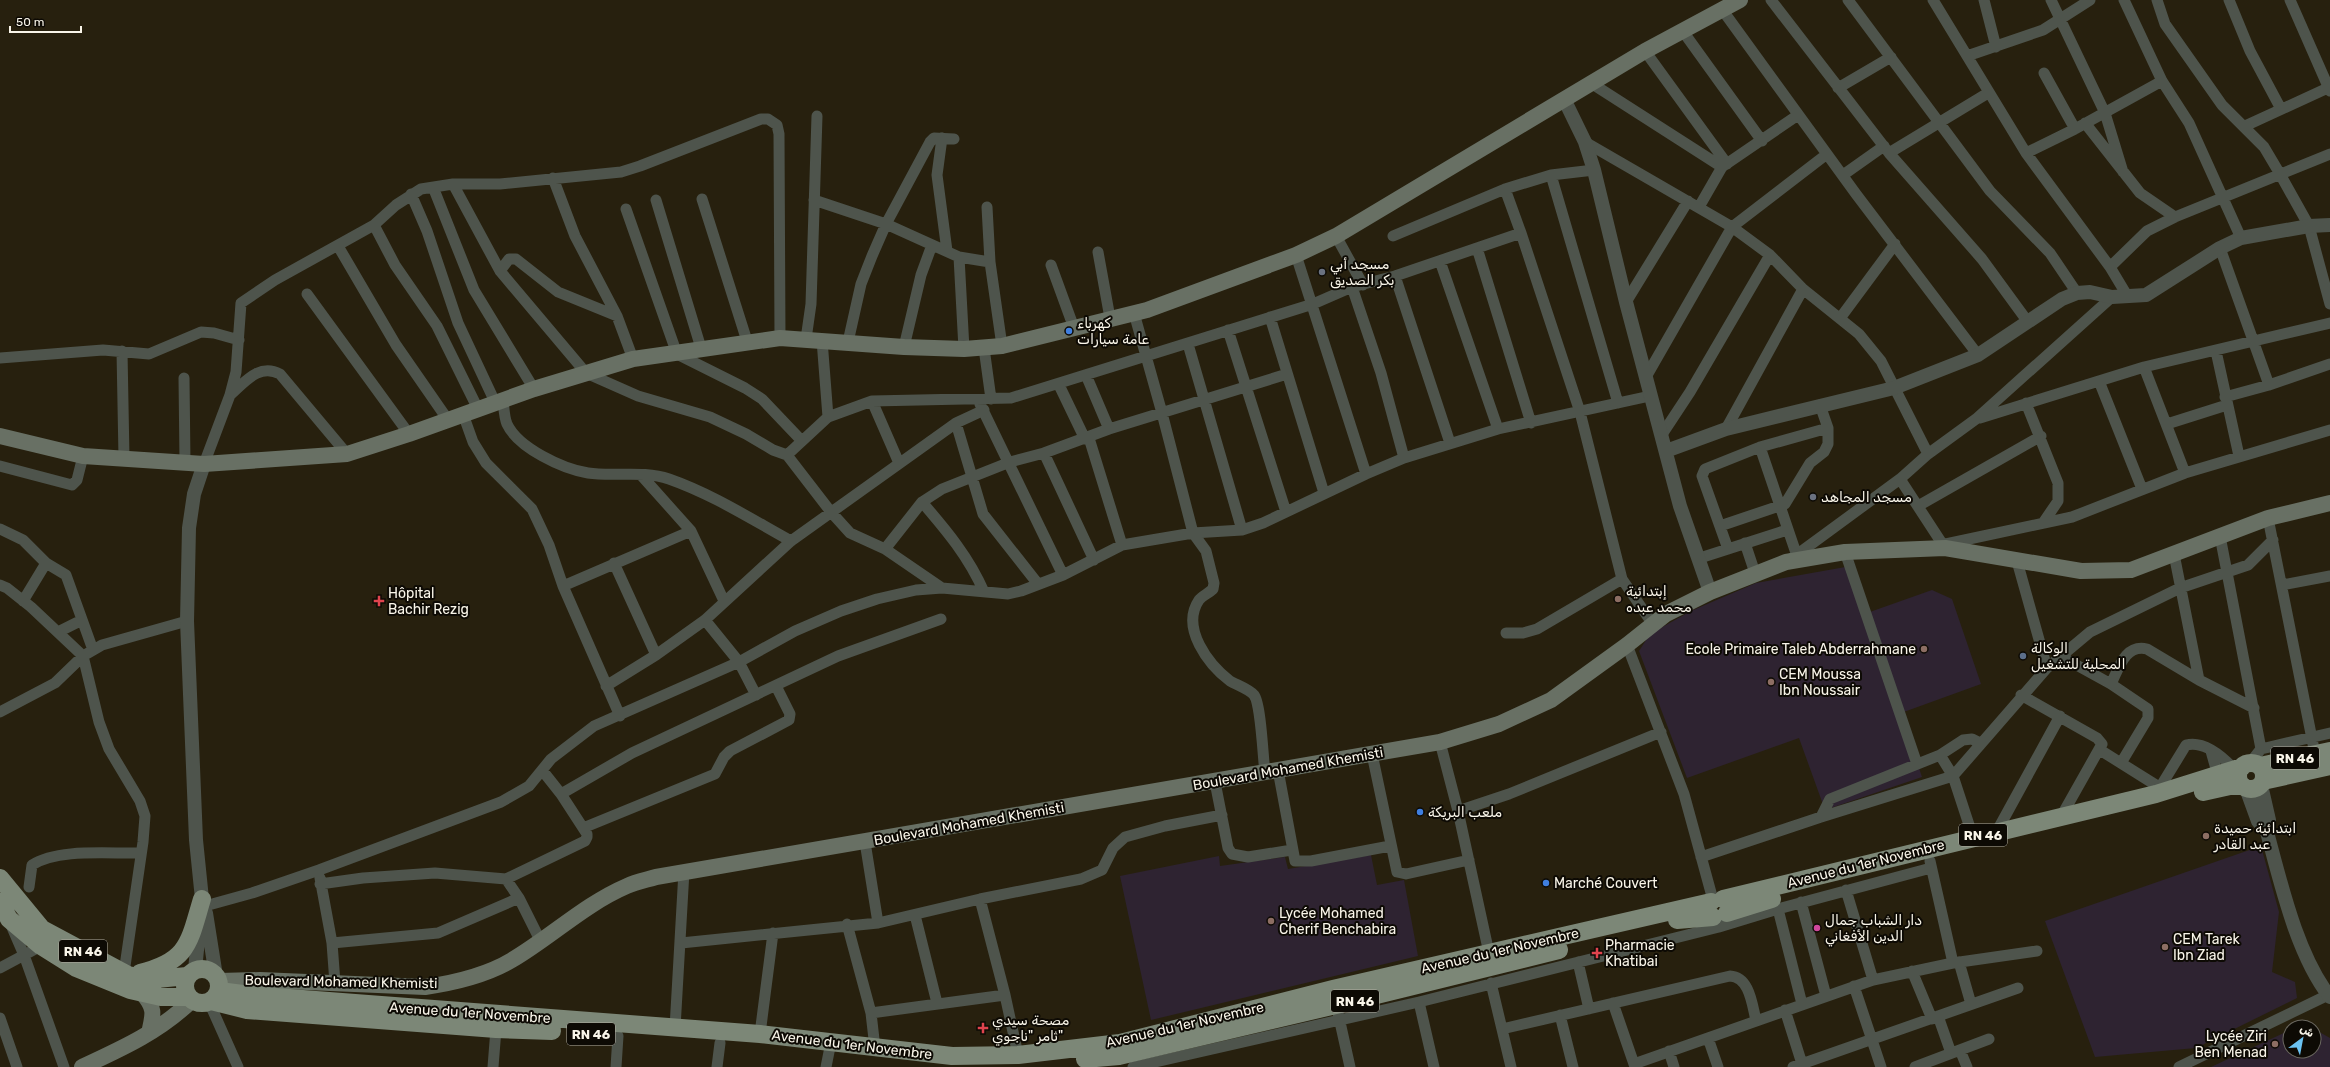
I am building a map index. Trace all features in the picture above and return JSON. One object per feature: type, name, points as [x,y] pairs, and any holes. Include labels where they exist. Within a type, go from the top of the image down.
[{"type":"main road","points":[[0,436],[83,456],[204,464],[347,454],[409,434],[534,389],[633,359],[677,354],[701,348],[747,341],[780,338],[904,347],[964,349],[984,348],[1002,346],[1134,313],[1296,254],[1336,236],[1565,101],[1591,83],[1645,51],[1721,8],[1740,0]]},
{"type":"main road","name":"Boulevard Mohamed Khemisti","points":[[208,993],[335,983],[425,987],[441,984],[477,974],[511,961],[592,905],[627,886],[684,871],[865,842],[1440,742],[1499,724],[1551,700],[1628,645],[1652,623],[1710,592],[1791,559],[1845,552],[1943,547],[2081,571],[2131,570],[2268,518],[2330,503]]},
{"type":"main road","name":"Avenue du 1er Novembre","points":[[995,1067],[1125,1063],[1336,1004],[1677,920],[1930,864],[2218,788],[2248,773],[2319,747]]},
{"type":"main road","name":"Avenue du 1er Novembre","points":[[208,993],[760,1034],[829,1054],[875,1048],[952,1056],[1018,1055],[1120,1043],[1336,1004],[1489,953],[1718,911],[1973,837],[2157,790],[2248,773],[2330,766]]},
{"type":"main road","name":"RN 46","points":[[0,878],[42,929],[126,974],[147,980],[191,973]]},
{"type":"main road","name":"RN 46","points":[[0,902],[9,919],[41,946],[76,968],[143,994],[208,993]]},
{"type":"main road","points":[[126,974],[161,968],[181,954],[190,941],[203,902]]},
{"type":"main road","points":[[204,969],[208,993],[184,987],[191,973],[204,969]]},
{"type":"main road","points":[[82,1067],[125,1047],[149,1033],[174,1018],[208,993]]},
{"type":"main road","name":"Avenue du 1er Novembre","points":[[208,993],[248,1010],[496,1029],[720,1043],[940,1066],[971,1067]]},
{"type":"main road","points":[[143,994],[151,1004],[152,1009],[149,1033]]},
{"type":"street","points":[[1771,0],[1886,150],[1982,259],[2028,322]]},
{"type":"street","points":[[1848,0],[1990,191],[2050,253],[2077,293]]},
{"type":"street","points":[[1933,0],[1988,93],[2026,153],[2110,268],[2128,297]]},
{"type":"street","points":[[1984,0],[1996,47]]},
{"type":"street","points":[[2051,0],[2059,21],[2105,113],[2123,172]]},
{"type":"street","points":[[1967,56],[2043,30],[2090,0]]},
{"type":"street","points":[[2124,0],[2162,81],[2188,123],[2241,238]]},
{"type":"street","points":[[2157,0],[2165,24],[2222,106],[2245,126],[2264,147],[2280,174],[2308,226],[2330,304]]},
{"type":"street","points":[[2229,0],[2250,51],[2281,109]]},
{"type":"street","points":[[2245,126],[2329,88],[2290,0]]},
{"type":"street","points":[[1721,8],[1798,115],[1978,355]]},
{"type":"street","points":[[1682,30],[1762,141]]},
{"type":"street","points":[[1645,51],[1724,166]]},
{"type":"street","points":[[1838,88],[1891,57]]},
{"type":"street","points":[[2044,73],[2075,129]]},
{"type":"street","points":[[2026,153],[2075,129],[2162,81]]},
{"type":"street","points":[[1591,83],[1724,166]]},
{"type":"street","points":[[1843,175],[1886,150],[1940,122],[1988,93]]},
{"type":"street","points":[[1565,101],[1585,142],[1594,170],[1650,396],[1680,506],[1700,558],[1710,592]]},
{"type":"street","points":[[1699,207],[1724,166],[1798,115]]},
{"type":"street","points":[[806,339],[810,304],[817,116]]},
{"type":"street","points":[[238,1067],[208,993],[203,902],[196,840],[187,621],[189,528],[194,494],[230,395],[236,372],[241,303],[275,280],[374,225],[411,194],[433,187],[453,184],[500,184],[621,172],[761,119],[774,121],[777,125],[779,134],[780,338]]},
{"type":"street","points":[[2085,123],[2140,193],[2175,217]]},
{"type":"street","points":[[848,342],[861,284],[886,224],[930,142],[934,138],[954,139]]},
{"type":"street","points":[[942,138],[937,175],[947,251]]},
{"type":"street","points":[[1585,142],[1732,227],[1770,255],[1804,289],[1841,317],[1871,347],[1928,454]]},
{"type":"street","points":[[1646,377],[1732,227],[1827,154]]},
{"type":"street","points":[[2110,268],[2147,231],[2175,217],[2330,154]]},
{"type":"street","points":[[1393,236],[1505,189],[1551,175],[1594,170]]},
{"type":"street","points":[[1551,175],[1618,404]]},
{"type":"street","points":[[553,178],[575,236],[616,316],[633,359]]},
{"type":"street","points":[[453,184],[500,270],[586,373],[638,396],[710,417],[746,434],[773,450],[787,455],[831,512],[850,533],[885,549],[942,588]]},
{"type":"street","points":[[433,187],[474,290],[534,389]]},
{"type":"street","points":[[1505,189],[1522,233],[1580,412],[1622,579],[1652,623]]},
{"type":"street","points":[[411,194],[427,231],[458,323],[499,401],[507,424],[513,433],[547,459],[564,467],[588,473],[641,475],[667,478],[699,490],[790,540]]},
{"type":"street","points":[[702,199],[747,341]]},
{"type":"street","points":[[656,200],[701,348]]},
{"type":"street","points":[[814,200],[886,224],[959,257],[990,262]]},
{"type":"street","points":[[1626,302],[1688,201]]},
{"type":"street","points":[[987,206],[990,262],[1002,346]]},
{"type":"street","points":[[626,209],[677,354],[745,388],[762,399],[801,440]]},
{"type":"street","points":[[374,225],[395,265],[437,326],[478,409]]},
{"type":"street","points":[[1666,451],[1726,430],[1894,388],[1978,355],[2062,299],[2077,293],[2090,292],[2112,297],[2146,295],[2220,248],[2241,238],[2308,226],[2330,226]]},
{"type":"street","points":[[787,455],[801,440],[828,417],[872,401],[1011,398],[1059,385],[1145,356],[1314,304],[1358,286],[1395,276],[1522,233]]},
{"type":"street","points":[[1336,236],[1358,286],[1404,458]]},
{"type":"street","points":[[1841,317],[1895,244]]},
{"type":"street","points":[[904,347],[920,274],[932,245]]},
{"type":"street","points":[[338,246],[396,345],[448,420]]},
{"type":"street","points":[[1478,248],[1531,422]]},
{"type":"street","points":[[2220,248],[2255,342],[2269,385]]},
{"type":"street","points":[[1098,252],[1110,318]]},
{"type":"street","points":[[1296,254],[1314,304],[1366,474]]},
{"type":"street","points":[[1661,436],[1690,392],[1770,255]]},
{"type":"street","points":[[959,257],[964,349]]},
{"type":"street","points":[[500,270],[509,259],[516,259],[558,292],[616,316]]},
{"type":"street","points":[[1440,261],[1498,429]]},
{"type":"street","points":[[1052,265],[1074,328]]},
{"type":"street","points":[[1395,276],[1450,443]]},
{"type":"street","points":[[1726,430],[1804,289]]},
{"type":"street","points":[[307,294],[409,434]]},
{"type":"street","points":[[1760,447],[1787,530],[1791,559],[1900,479],[1928,454],[1976,419],[2112,297]]},
{"type":"street","points":[[1134,313],[1162,413],[1193,534],[1206,551],[1214,583],[1213,589],[1199,600],[1193,614],[1194,631],[1202,650],[1212,664],[1230,680],[1254,695],[1260,713],[1261,739],[1272,772],[1294,861],[1301,862],[1390,846]]},
{"type":"street","points":[[1270,317],[1324,493]]},
{"type":"street","points":[[1976,419],[2144,367],[2329,325]]},
{"type":"street","points":[[1228,330],[1286,512]]},
{"type":"street","points":[[0,358],[103,350],[149,354],[201,332],[214,333],[239,340]]},
{"type":"street","points":[[822,340],[828,417]]},
{"type":"street","points":[[1188,344],[1242,530]]},
{"type":"street","points":[[984,348],[991,399]]},
{"type":"street","points":[[122,351],[124,458]]},
{"type":"street","points":[[2216,351],[2239,456]]},
{"type":"street","points":[[2167,424],[2269,385],[2330,364]]},
{"type":"street","points":[[2144,367],[2185,473]]},
{"type":"street","points":[[230,395],[255,374],[267,369],[280,374],[347,454]]},
{"type":"street","points":[[885,549],[922,502],[942,489],[1010,462],[1044,453],[1109,429],[1287,374]]},
{"type":"street","points":[[1086,375],[1109,429]]},
{"type":"street","points":[[184,378],[185,462]]},
{"type":"street","points":[[2099,381],[2142,489]]},
{"type":"street","points":[[1059,385],[1087,438],[1122,544]]},
{"type":"street","points":[[203,902],[252,893],[319,870],[501,802],[529,786],[551,760],[594,726],[620,716],[739,662],[795,632],[841,611],[877,599],[916,590],[942,588],[1008,594],[1021,591],[1063,575],[1122,544],[1193,534],[1242,530],[1263,523],[1324,493],[1404,458],[1498,429],[1650,396]]},
{"type":"street","points":[[977,399],[1010,462],[1063,575]]},
{"type":"street","points":[[872,401],[899,463]]},
{"type":"street","points":[[2026,403],[2052,465],[2059,494],[2054,508],[2043,523]]},
{"type":"street","points":[[1720,526],[1779,507],[1786,504],[1791,498],[1810,463],[1827,448],[1828,428],[1820,406]]},
{"type":"street","points":[[606,686],[656,655],[705,620],[790,540],[956,423],[984,410]]},
{"type":"street","points":[[463,414],[473,442],[486,463],[532,509],[549,545],[563,586],[620,716]]},
{"type":"street","points":[[956,423],[983,514],[1038,584]]},
{"type":"street","points":[[1728,549],[1704,480],[1703,472],[1711,465],[1760,447],[1828,428]]},
{"type":"street","points":[[1900,479],[1943,547],[2072,517],[2185,473],[2330,430]]},
{"type":"street","points":[[1918,506],[2041,436]]},
{"type":"street","points":[[1044,453],[1094,560]]},
{"type":"street","points":[[0,466],[72,485],[77,480],[83,456]]},
{"type":"street","points":[[641,475],[691,531],[724,601]]},
{"type":"street","points":[[922,502],[958,544],[975,570],[984,592]]},
{"type":"street","points":[[2268,518],[2319,747]]},
{"type":"street","points":[[0,529],[22,540],[46,563],[61,571],[68,579],[93,650]]},
{"type":"street","points":[[1700,558],[1787,530]]},
{"type":"street","points":[[563,586],[691,531]]},
{"type":"street","points":[[2178,1067],[2329,996],[2293,924],[2267,832],[2258,821],[2248,773],[2254,708],[2220,536]]},
{"type":"street","points":[[1701,857],[1821,817],[1953,776],[2021,695],[2047,668],[2090,632],[2180,588],[2248,565],[2273,540]]},
{"type":"street","points":[[1745,543],[1755,573]]},
{"type":"street","points":[[1845,552],[1917,764]]},
{"type":"street","points":[[2174,554],[2199,680]]},
{"type":"street","points":[[2017,561],[2047,668]]},
{"type":"street","points":[[23,601],[46,563]]},
{"type":"street","points":[[614,563],[656,655]]},
{"type":"street","points":[[2282,585],[2330,576]]},
{"type":"street","points":[[1506,633],[1523,633],[1537,629],[1622,579]]},
{"type":"street","points":[[0,585],[7,588],[23,601],[83,656],[99,722],[109,749],[116,765],[140,801],[145,816],[126,974]]},
{"type":"street","points":[[561,794],[632,753],[838,656],[941,619]]},
{"type":"street","points":[[58,632],[82,620]]},
{"type":"street","points":[[705,620],[739,662],[756,695]]},
{"type":"street","points":[[0,712],[55,683],[83,656],[93,650],[148,631],[187,621]]},
{"type":"street","points":[[1628,645],[1684,794],[1701,857],[1718,911]]},
{"type":"street","points":[[2111,684],[2127,655],[2133,649],[2140,647],[2147,649],[2199,680],[2254,708]]},
{"type":"street","points":[[2062,657],[2111,684],[2145,707],[2150,713],[2137,740],[2121,763]]},
{"type":"street","points":[[583,828],[711,777],[718,770],[724,757],[730,751],[787,721],[790,714],[776,686]]},
{"type":"street","points":[[2021,695],[2100,740],[2102,744],[2100,750],[2062,815]]},
{"type":"street","points":[[1997,831],[2060,716]]},
{"type":"street","points":[[1458,811],[1509,794],[1661,732]]},
{"type":"street","points":[[2319,747],[2330,733]]},
{"type":"street","points":[[1821,817],[1830,799],[1940,755],[1963,740],[1972,739],[1980,743]]},
{"type":"street","points":[[1440,742],[1458,811],[1489,953]]},
{"type":"street","points":[[2100,750],[2121,763],[2157,790],[2186,745],[2199,746],[2221,754],[2248,773]]},
{"type":"street","points":[[2211,751],[2248,773]]},
{"type":"street","points":[[1372,754],[1395,869],[1400,874],[1469,860]]},
{"type":"street","points":[[1940,755],[1953,776],[1973,837]]},
{"type":"street","points":[[320,884],[363,878],[435,873],[506,879],[585,841],[588,836],[561,794],[542,770]]},
{"type":"street","points":[[1215,782],[1228,848],[1232,854],[1248,857],[1292,850]]},
{"type":"street","points":[[681,943],[847,924],[878,923],[915,916],[980,899],[1082,879],[1102,870],[1113,848],[1125,837],[1165,826],[1222,815]]},
{"type":"street","points":[[865,842],[878,923]]},
{"type":"street","points":[[29,887],[32,865],[39,861],[74,855],[141,853]]},
{"type":"street","points":[[1350,1067],[1336,1004],[1418,1002],[1578,962],[1718,911],[1778,909],[1930,864],[1956,963],[1971,1004]]},
{"type":"street","points":[[319,870],[320,884],[332,943],[335,983]]},
{"type":"street","points":[[675,1028],[684,871]]},
{"type":"street","points":[[506,879],[519,898],[540,940]]},
{"type":"street","points":[[1846,890],[1873,980]]},
{"type":"street","points":[[332,943],[438,933],[519,898]]},
{"type":"street","points":[[980,899],[1005,995],[1018,1055]]},
{"type":"street","points":[[191,973],[203,902]]},
{"type":"street","points":[[1801,902],[1826,996]]},
{"type":"street","points":[[1778,909],[1802,1004]]},
{"type":"street","points":[[915,916],[937,1003]]},
{"type":"street","points":[[9,919],[24,955],[64,1067]]},
{"type":"street","points":[[847,924],[872,1013],[875,1048]]},
{"type":"street","points":[[760,1034],[772,933]]},
{"type":"street","points":[[0,968],[41,946]]},
{"type":"street","points":[[1614,1003],[1634,1066],[1756,1020],[1873,980],[1956,963],[2037,951]]},
{"type":"street","points":[[1578,962],[1589,1009]]},
{"type":"street","points":[[1912,971],[1935,1017],[1966,1067]]},
{"type":"street","points":[[1502,1029],[1721,978],[1736,977],[1747,988],[1756,1020]]},
{"type":"street","points":[[1491,984],[1511,1067]]},
{"type":"street","points":[[1854,986],[1881,1067]]},
{"type":"street","points":[[1784,1010],[1799,1066],[1872,1038],[2018,988]]},
{"type":"street","points":[[872,1013],[1005,995]]},
{"type":"street","points":[[1418,1002],[1434,1067]]},
{"type":"street","points":[[1560,1015],[1573,1067]]},
{"type":"street","points":[[0,1018],[17,1067]]},
{"type":"street","points":[[493,1067],[496,1029]]},
{"type":"street","points":[[616,1067],[618,1036]]},
{"type":"street","points":[[1708,1038],[1718,1067]]},
{"type":"street","points":[[1915,1067],[1989,1039]]},
{"type":"street","points":[[718,1067],[720,1043]]},
{"type":"street","points":[[1669,1052],[1674,1067]]},
{"type":"shaded area","name":"CEM Moussa Ibn Noussair","points":[[1851,566],[1867,613],[1932,590],[1952,599],[1981,684],[1901,713],[1922,777],[1825,810],[1799,738],[1687,778],[1639,651],[1650,634],[1691,611],[1756,583]]},
{"type":"shaded area","name":"CEM Tarek Ibn Ziad","points":[[2261,846],[2279,912],[2272,972],[2295,982],[2297,998],[2196,1048],[2095,1057],[2045,921]]},
{"type":"shaded area","name":"Lycée Mohamed Cherif Benchabira","points":[[1371,855],[1377,885],[1404,880],[1418,956],[1151,1020],[1120,876],[1219,856],[1220,866],[1285,857],[1288,869]]},
{"type":"shaded area","name":"Lycée Ziri Ben Menad","points":[[2282,1034],[2282,1059],[2322,1059],[2322,1034],[2330,1038],[2330,1067],[2211,1067]]},
{"type":"place","name":"مسجد أبي بكر الصديق","points":[[1322,272]]},
{"type":"place","name":"كهرباء عامة سيارات","points":[[1069,331]]},
{"type":"place","name":"مسجد المجاهد","points":[[1813,497]]},
{"type":"place","name":"إبتدائية محمد عبده","points":[[1618,599]]},
{"type":"place","name":"Hôpital Bachir Rezig","points":[[379,601]]},
{"type":"place","name":"Ecole Primaire Taleb Abderrahmane","points":[[1924,649]]},
{"type":"place","name":"الوكالة المحلية للتشغيل","points":[[2023,656]]},
{"type":"place","name":"CEM Moussa Ibn Noussair","points":[[1771,682]]},
{"type":"place","name":"ملعب البريكة","points":[[1420,812]]},
{"type":"place","name":"ابتدائية حميدة عبد القادر","points":[[2206,836]]},
{"type":"place","name":"Marché Couvert","points":[[1546,883]]},
{"type":"place","name":"Lycée Mohamed Cherif Benchabira","points":[[1271,921]]},
{"type":"place","name":"دار الشباب جمال الدين الأفغاني","points":[[1817,928]]},
{"type":"place","name":"CEM Tarek Ibn Ziad","points":[[2165,947]]},
{"type":"place","name":"Pharmacie Khatibai","points":[[1597,953]]},
{"type":"place","name":"مصحة سيدي ثامر \"ناجوي\"","points":[[983,1028]]},
{"type":"place","name":"Lycée Ziri Ben Menad","points":[[2275,1044]]}]
